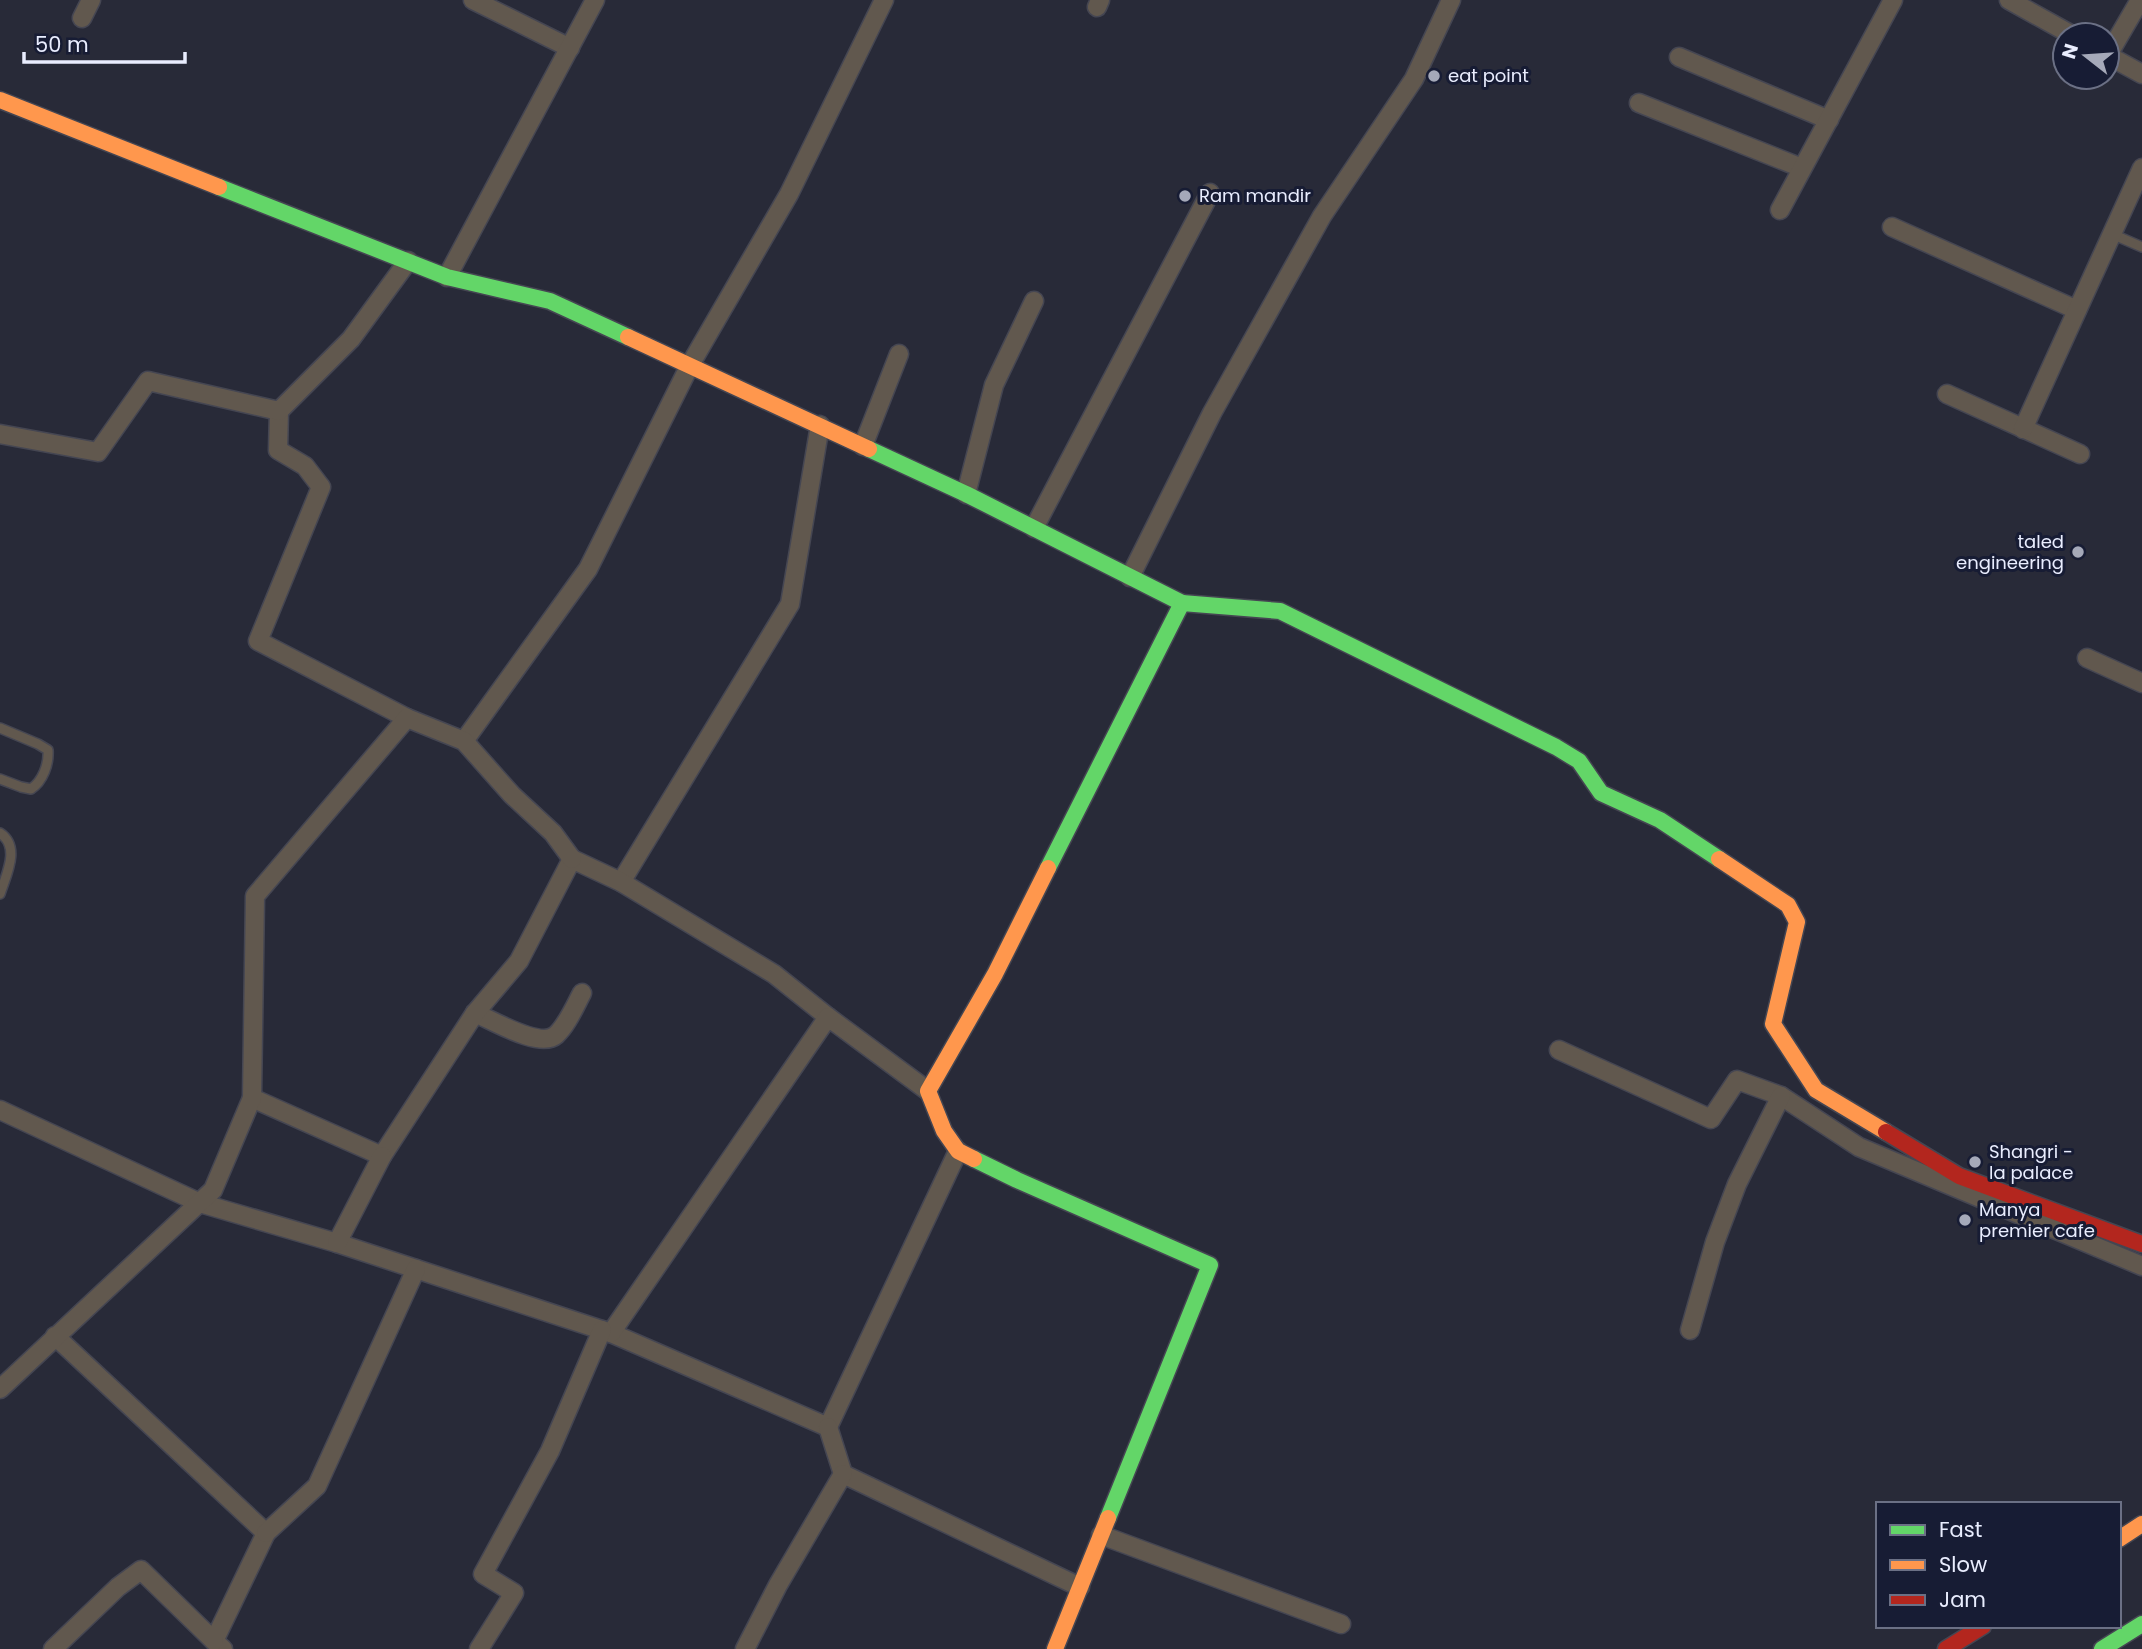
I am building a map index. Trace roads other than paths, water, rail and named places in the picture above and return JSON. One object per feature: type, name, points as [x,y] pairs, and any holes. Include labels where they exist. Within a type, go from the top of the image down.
[{"type":"main road","points":[[0,100],[447,276],[550,301],[966,494],[1182,603],[1280,611],[1556,747],[1579,761],[1601,793],[1660,820],[1788,905],[1797,922],[1773,1024],[1816,1090],[1959,1176],[2142,1244]]},
{"type":"main road","points":[[1055,1649],[1210,1265],[1017,1180],[958,1151],[944,1131],[928,1091],[995,974],[1182,603]]},
{"type":"main road","points":[[2121,1538],[2142,1524]]},
{"type":"main road","points":[[2102,1649],[2142,1624]]},
{"type":"main road","points":[[1946,1649],[1980,1628]]},
{"type":"street","points":[[82,18],[91,0]]},
{"type":"street","points":[[473,0],[570,48]]},
{"type":"street","points":[[447,276],[595,0]]},
{"type":"street","points":[[464,741],[588,569],[690,365],[789,194],[884,0]]},
{"type":"street","points":[[1130,577],[1218,402],[1322,216],[1414,79],[1451,0]]},
{"type":"street","points":[[1780,210],[1894,0]]},
{"type":"street","points":[[2009,0],[2051,23]]},
{"type":"street","points":[[2121,32],[2140,0]]},
{"type":"street","points":[[1679,57],[1829,120]]},
{"type":"street","points":[[2121,63],[2142,74]]},
{"type":"street","points":[[1639,103],[1802,168]]},
{"type":"street","points":[[2023,429],[2142,168]]},
{"type":"street","points":[[1034,528],[1210,193]]},
{"type":"street","points":[[1892,228],[2077,310]]},
{"type":"street","points":[[408,261],[351,339],[279,411],[278,450],[305,466],[321,487],[258,641],[407,718],[464,741],[552,833],[572,859],[621,882],[774,974],[928,1091]]},
{"type":"street","points":[[966,494],[994,385],[1034,301]]},
{"type":"street","points":[[863,446],[898,354]]},
{"type":"street","points":[[0,435],[98,452],[148,381],[279,411]]},
{"type":"street","points":[[1947,394],[2080,454]]},
{"type":"street","points":[[621,882],[790,604],[820,425]]},
{"type":"street","points":[[2087,658],[2142,684]]},
{"type":"street","points":[[0,1389],[214,1190],[251,1098],[255,897],[407,718]]},
{"type":"street","points":[[337,1243],[382,1156],[475,1013],[519,961],[572,859]]},
{"type":"street","points":[[475,1013],[534,1039],[548,1039],[556,1035],[582,993]]},
{"type":"street","points":[[479,1649],[514,1592],[483,1574],[550,1451],[606,1332],[828,1017]]},
{"type":"street","points":[[1559,1050],[1711,1119],[1737,1080],[1781,1096],[1859,1147],[2142,1266]]},
{"type":"street","points":[[1690,1330],[1715,1242],[1737,1184],[1781,1096]]},
{"type":"street","points":[[251,1098],[382,1156]]},
{"type":"street","points":[[0,1110],[200,1203],[337,1243],[606,1332],[828,1427]]},
{"type":"street","points":[[958,1151],[828,1427],[843,1474],[1080,1587]]},
{"type":"street","points":[[53,1649],[118,1587],[141,1570],[218,1645],[266,1533],[317,1486],[416,1269]]},
{"type":"street","points":[[55,1336],[266,1533]]},
{"type":"street","points":[[745,1649],[778,1585],[843,1474]]},
{"type":"street","points":[[1101,1535],[1341,1624]]},
{"type":"lane","points":[[2111,234],[2142,247]]},
{"type":"lane","points":[[0,728],[38,744],[48,750],[48,756],[43,777],[32,789],[21,788],[0,779]]},
{"type":"lane","points":[[0,833],[11,846],[12,858],[0,894]]},
{"type":"place","name":"eat point","points":[[1434,76]]},
{"type":"place","name":"Ram mandir","points":[[1185,196]]},
{"type":"place","name":"taled engineering","points":[[2078,552]]},
{"type":"place","name":"Shangri - la palace","points":[[1975,1162]]},
{"type":"place","name":"Manya premier cafe","points":[[1965,1220]]}]
